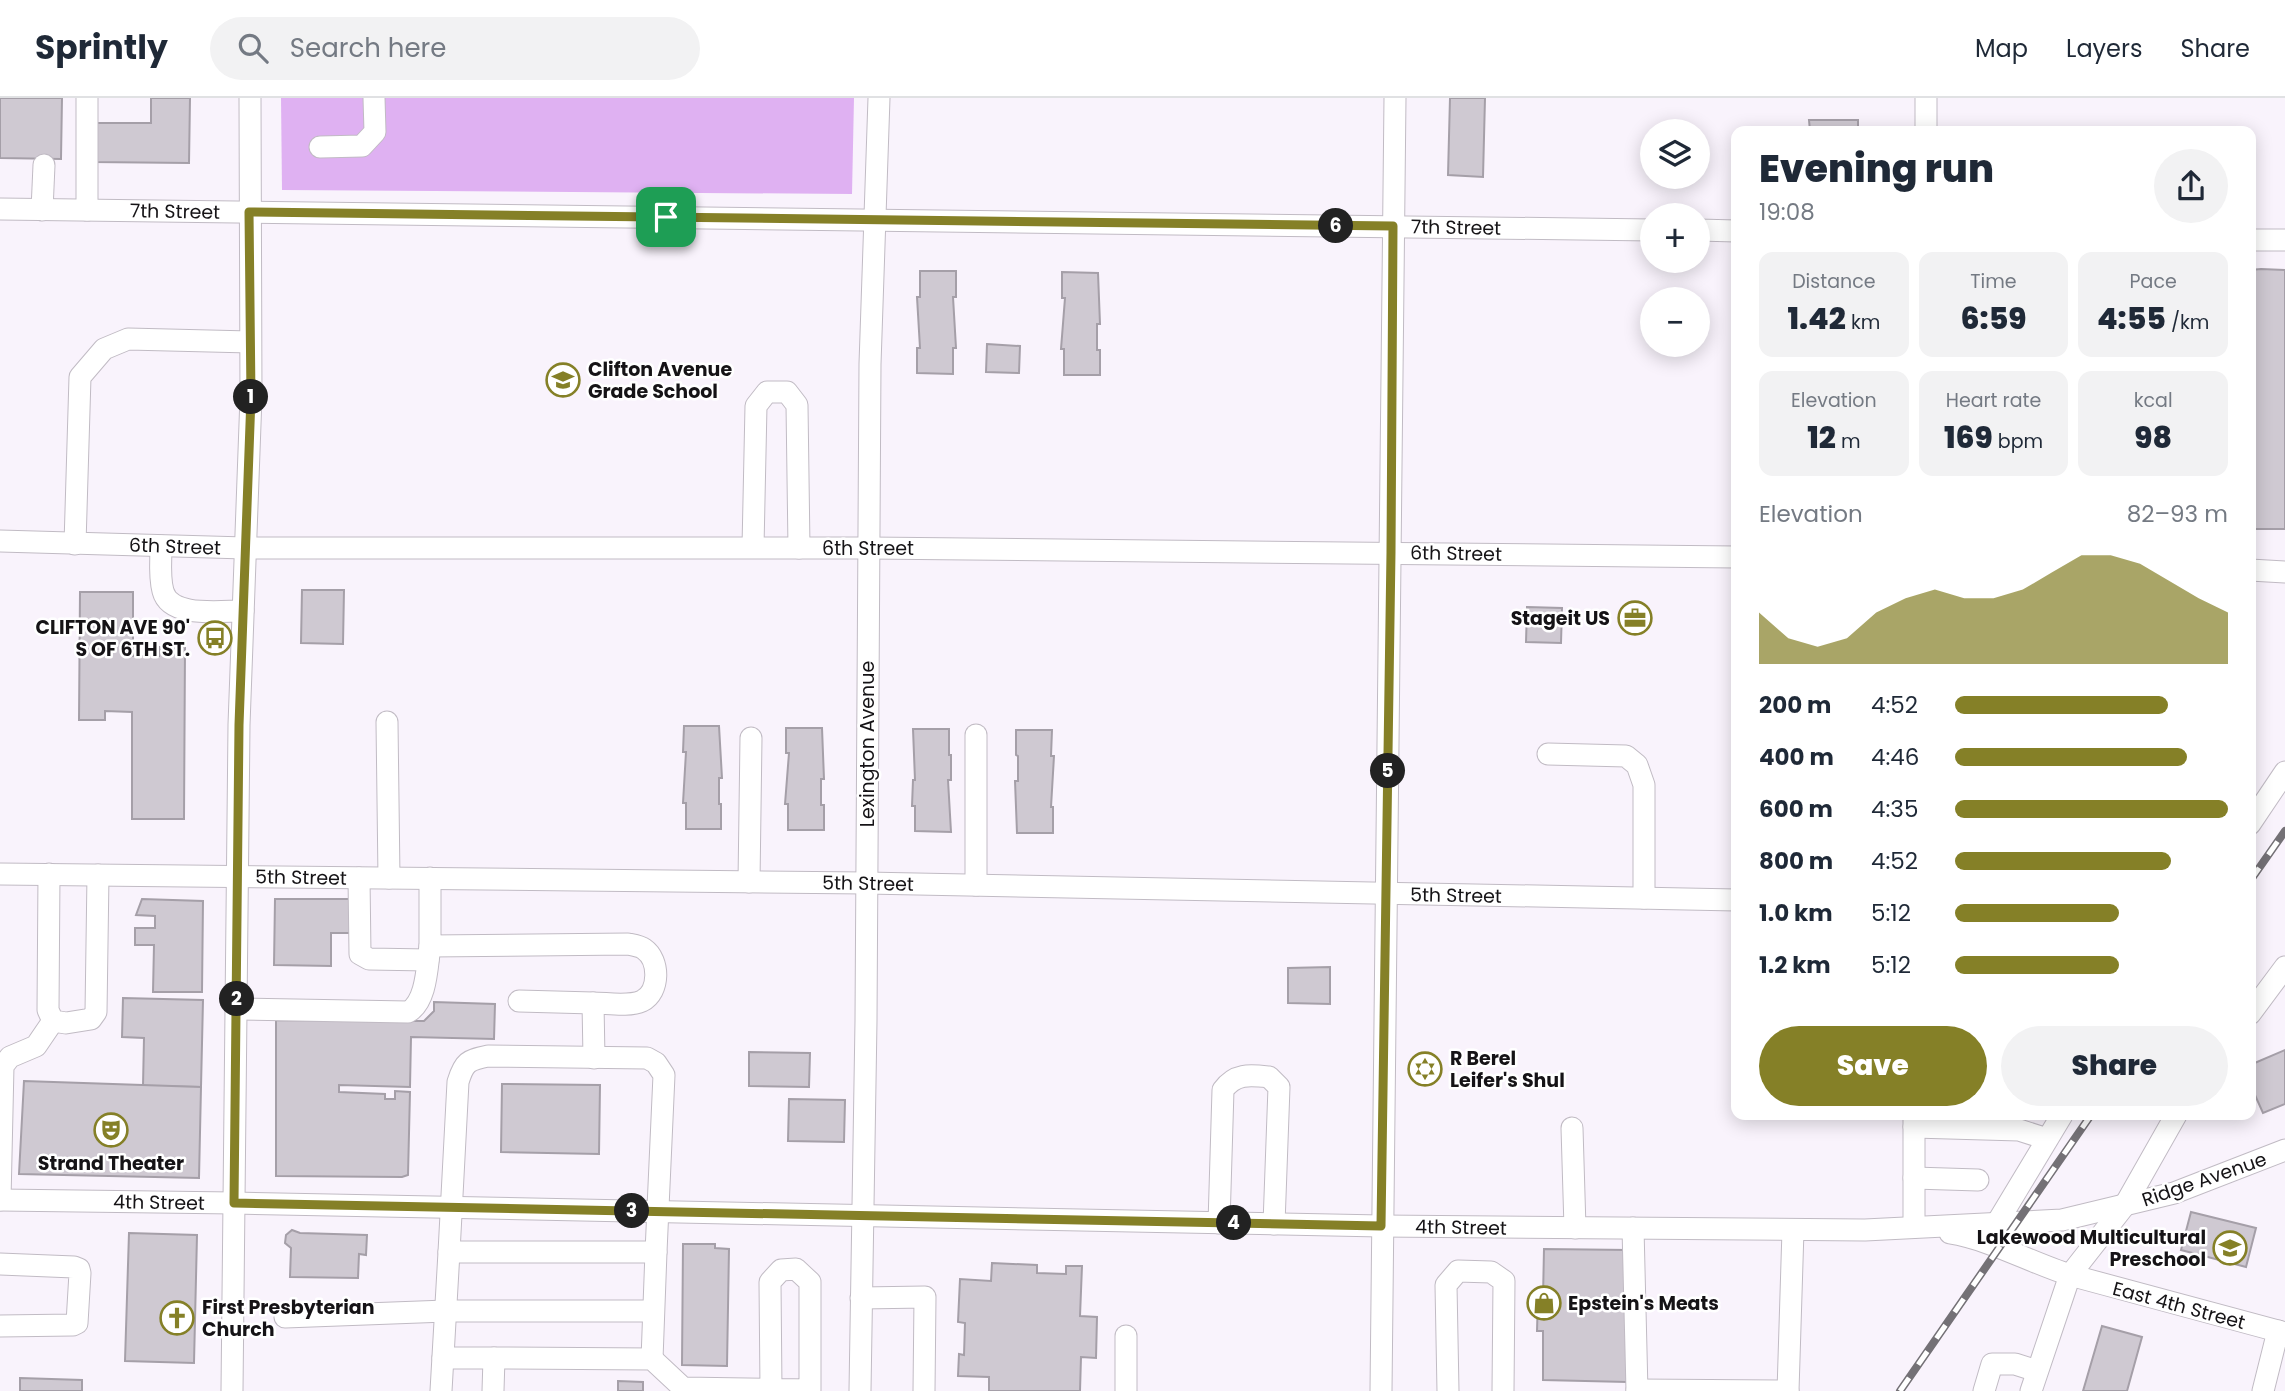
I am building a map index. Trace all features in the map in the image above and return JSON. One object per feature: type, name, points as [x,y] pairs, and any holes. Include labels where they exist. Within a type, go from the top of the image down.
[{"type":"street","points":[[87,210],[88,98]]},
{"type":"street","points":[[232,1391],[239,725],[250,342],[250,98]]},
{"type":"street","points":[[320,147],[362,146],[374,132],[374,98]]},
{"type":"street","name":"Lexington Avenue","points":[[860,1391],[866,1021],[870,364],[878,98]]},
{"type":"street","points":[[1381,1391],[1395,98]]},
{"type":"street","points":[[1926,98],[1926,126]]},
{"type":"street","points":[[42,210],[44,165]]},
{"type":"street","name":"7th Street","points":[[0,209],[1640,230]]},
{"type":"street","points":[[1710,230],[1731,231]]},
{"type":"street","points":[[2256,240],[2285,240]]},
{"type":"street","points":[[75,544],[80,377],[104,349],[128,339],[250,342]]},
{"type":"street","points":[[753,547],[756,406],[767,392],[788,392],[797,405],[799,548]]},
{"type":"street","name":"6th Street","points":[[0,541],[245,548],[753,547],[1731,557]]},
{"type":"street","points":[[161,546],[162,588],[166,601],[179,609],[243,611]]},
{"type":"street","points":[[2256,570],[2285,572]]},
{"type":"street","points":[[387,722],[389,878]]},
{"type":"street","points":[[976,735],[976,885]]},
{"type":"street","points":[[750,881],[751,738]]},
{"type":"street","points":[[1548,754],[1626,756],[1637,765],[1644,785],[1644,898]]},
{"type":"street","points":[[2256,815],[2285,772]]},
{"type":"street","name":"5th Street","points":[[0,873],[750,881],[1731,900]]},
{"type":"street","points":[[49,874],[48,1010],[53,1021]]},
{"type":"street","points":[[53,1021],[82,1022],[91,1019],[96,1012],[98,874]]},
{"type":"street","points":[[359,878],[360,954],[369,959],[429,953],[628,944],[643,948],[652,959],[656,974],[655,986],[649,996],[632,1003],[519,1001]]},
{"type":"street","points":[[237,1009],[408,1012],[414,1009],[421,994],[429,953],[430,878]]},
{"type":"street","points":[[2256,1005],[2285,967]]},
{"type":"street","points":[[593,1003],[594,1058]]},
{"type":"street","points":[[0,1200],[3,1066],[10,1056],[36,1046],[53,1021]]},
{"type":"street","points":[[441,1391],[458,1082],[462,1068],[471,1059],[488,1056],[647,1058],[656,1063],[664,1075],[652,1359]]},
{"type":"street","points":[[1219,1223],[1223,1090],[1230,1080],[1247,1075],[1269,1077],[1279,1087],[1274,1224]]},
{"type":"street","points":[[1997,1223],[2059,1120]]},
{"type":"street","points":[[1984,1391],[1992,1364],[2015,1364],[2034,1381],[2070,1275],[2125,1205],[2173,1120]]},
{"type":"street","points":[[1914,1227],[1914,1121],[2020,1130],[2047,1139]]},
{"type":"street","points":[[1572,1128],[1574,1228]]},
{"type":"street","name":"Ridge Avenue","points":[[1914,1227],[2062,1220],[2174,1194],[2285,1150]]},
{"type":"street","points":[[1914,1178],[1978,1180]]},
{"type":"street","name":"4th Street","points":[[0,1200],[1381,1226],[1793,1230],[1914,1227]]},
{"type":"street","name":"East 4th Street","points":[[1914,1227],[1973,1237],[2070,1275],[2282,1332]]},
{"type":"street","points":[[1633,1228],[1637,1390],[1788,1391],[1793,1230]]},
{"type":"street","points":[[449,1252],[656,1252]]},
{"type":"street","points":[[0,1264],[74,1267],[79,1269],[80,1273],[77,1323],[0,1326]]},
{"type":"street","points":[[443,1358],[652,1359],[683,1388],[810,1391],[810,1282],[796,1269],[780,1270],[770,1282],[771,1390]]},
{"type":"street","points":[[1448,1391],[1446,1284],[1458,1271],[1491,1272],[1503,1280],[1503,1391]]},
{"type":"street","points":[[861,1298],[925,1297],[923,1391]]},
{"type":"street","points":[[285,1317],[446,1311],[652,1311]]},
{"type":"street","points":[[2263,1391],[2282,1332]]},
{"type":"street","points":[[1126,1336],[1126,1391]]},
{"type":"street","points":[[494,1358],[494,1391]]},
{"type":"shaded area","points":[[281,98],[854,98],[852,194],[282,190]]},
{"type":"building","points":[[0,98],[62,98],[61,159],[0,158]]},
{"type":"building","points":[[151,98],[190,98],[189,163],[92,162],[92,123],[151,123]]},
{"type":"building","points":[[1450,98],[1485,98],[1483,177],[1448,175]]},
{"type":"building","points":[[1809,120],[1858,120],[1858,126],[1810,126]]},
{"type":"building","points":[[2256,269],[2285,270],[2285,529],[2256,529]]},
{"type":"building","points":[[920,271],[956,271],[956,297],[953,297],[956,348],[953,348],[953,374],[917,373],[917,348],[920,348],[917,297],[920,297]]},
{"type":"building","points":[[1062,272],[1098,273],[1100,324],[1097,324],[1097,350],[1100,350],[1100,375],[1064,375],[1064,349],[1061,349],[1065,298],[1062,298]]},
{"type":"building","points":[[987,344],[1020,346],[1019,373],[986,372]]},
{"type":"building","points":[[302,590],[344,590],[343,644],[301,643]]},
{"type":"building","points":[[80,592],[133,592],[133,656],[159,656],[159,647],[185,647],[184,819],[132,819],[132,712],[105,711],[105,720],[79,720]]},
{"type":"building","points":[[1527,607],[1562,608],[1561,643],[1526,642]]},
{"type":"building","points":[[684,726],[719,726],[721,829],[686,829],[686,803],[683,803],[686,752],[683,752]]},
{"type":"building","points":[[786,728],[822,728],[824,779],[821,779],[821,805],[824,805],[824,830],[788,830],[788,804],[785,804],[789,753],[786,753]]},
{"type":"building","points":[[913,729],[949,729],[951,832],[915,831],[915,806],[912,806],[915,780]]},
{"type":"building","points":[[1016,730],[1052,730],[1053,833],[1017,833]]},
{"type":"building","points":[[142,899],[203,901],[202,992],[153,992],[154,945],[135,945],[135,928],[155,928],[155,916],[136,915]]},
{"type":"building","points":[[275,899],[353,899],[352,933],[331,933],[331,966],[274,965]]},
{"type":"building","points":[[1330,967],[1330,1004],[1288,1003],[1288,968]]},
{"type":"building","points":[[123,998],[203,1000],[201,1087],[143,1086],[144,1038],[122,1037]]},
{"type":"building","points":[[434,1002],[495,1004],[494,1039],[411,1037],[410,1087],[339,1085],[339,1092],[385,1094],[385,1099],[395,1099],[395,1091],[410,1092],[408,1175],[276,1176],[276,1020],[424,1021],[434,1011]]},
{"type":"building","points":[[2285,1050],[2285,1104],[2263,1113],[2256,1097],[2256,1062]]},
{"type":"building","points":[[749,1052],[810,1053],[809,1087],[749,1086]]},
{"type":"building","name":"Strand Theater","points":[[24,1081],[201,1087],[199,1178],[19,1174]]},
{"type":"building","points":[[502,1084],[600,1085],[599,1154],[501,1152]]},
{"type":"building","points":[[789,1099],[845,1100],[844,1142],[788,1141]]},
{"type":"building","points":[[2191,1212],[2256,1228],[2246,1267],[2181,1250]]},
{"type":"building","points":[[292,1230],[300,1233],[367,1235],[366,1255],[359,1254],[358,1278],[290,1277],[291,1248],[285,1243],[286,1235]]},
{"type":"building","points":[[129,1233],[197,1235],[194,1363],[125,1361]]},
{"type":"building","points":[[683,1244],[715,1244],[715,1248],[729,1249],[727,1366],[682,1365]]},
{"type":"building","points":[[1544,1249],[1629,1250],[1627,1382],[1543,1380],[1543,1331],[1537,1331],[1538,1296],[1543,1297]]},
{"type":"building","points":[[992,1263],[1037,1265],[1037,1273],[1066,1274],[1066,1266],[1082,1266],[1080,1316],[1097,1317],[1096,1358],[1081,1357],[1080,1391],[989,1391],[989,1377],[958,1376],[959,1354],[964,1355],[965,1323],[958,1322],[960,1279],[991,1281]]},
{"type":"building","points":[[2102,1326],[2142,1337],[2127,1391],[2083,1391]]},
{"type":"building","points":[[20,1378],[82,1380],[82,1391],[20,1391]]},
{"type":"building","points":[[618,1381],[643,1382],[643,1391],[618,1391]]},
{"type":"railway","points":[[2256,872],[2285,831]]},
{"type":"railway","points":[[1900,1391],[2088,1120]]},
{"type":"place","name":"Clifton Avenue Grade School","points":[[563,380]]},
{"type":"place","name":"Stageit US","points":[[1635,618]]},
{"type":"place","name":"CLIFTON AVE 90' S OF 6TH ST.","points":[[215,638]]},
{"type":"place","name":"R Berel Leifer's Shul","points":[[1425,1069]]},
{"type":"place","name":"Strand Theater","points":[[111,1130]]},
{"type":"place","name":"Lakewood Multicultural Preschool","points":[[2230,1248]]},
{"type":"place","name":"Epstein's Meats","points":[[1544,1303]]},
{"type":"place","name":"First Presbyterian Church","points":[[177,1318]]},
{"type":"route","points":[[249,212],[666,217],[1393,226],[1381,1226],[234,1203],[239,725],[251,397],[249,212]]}]
